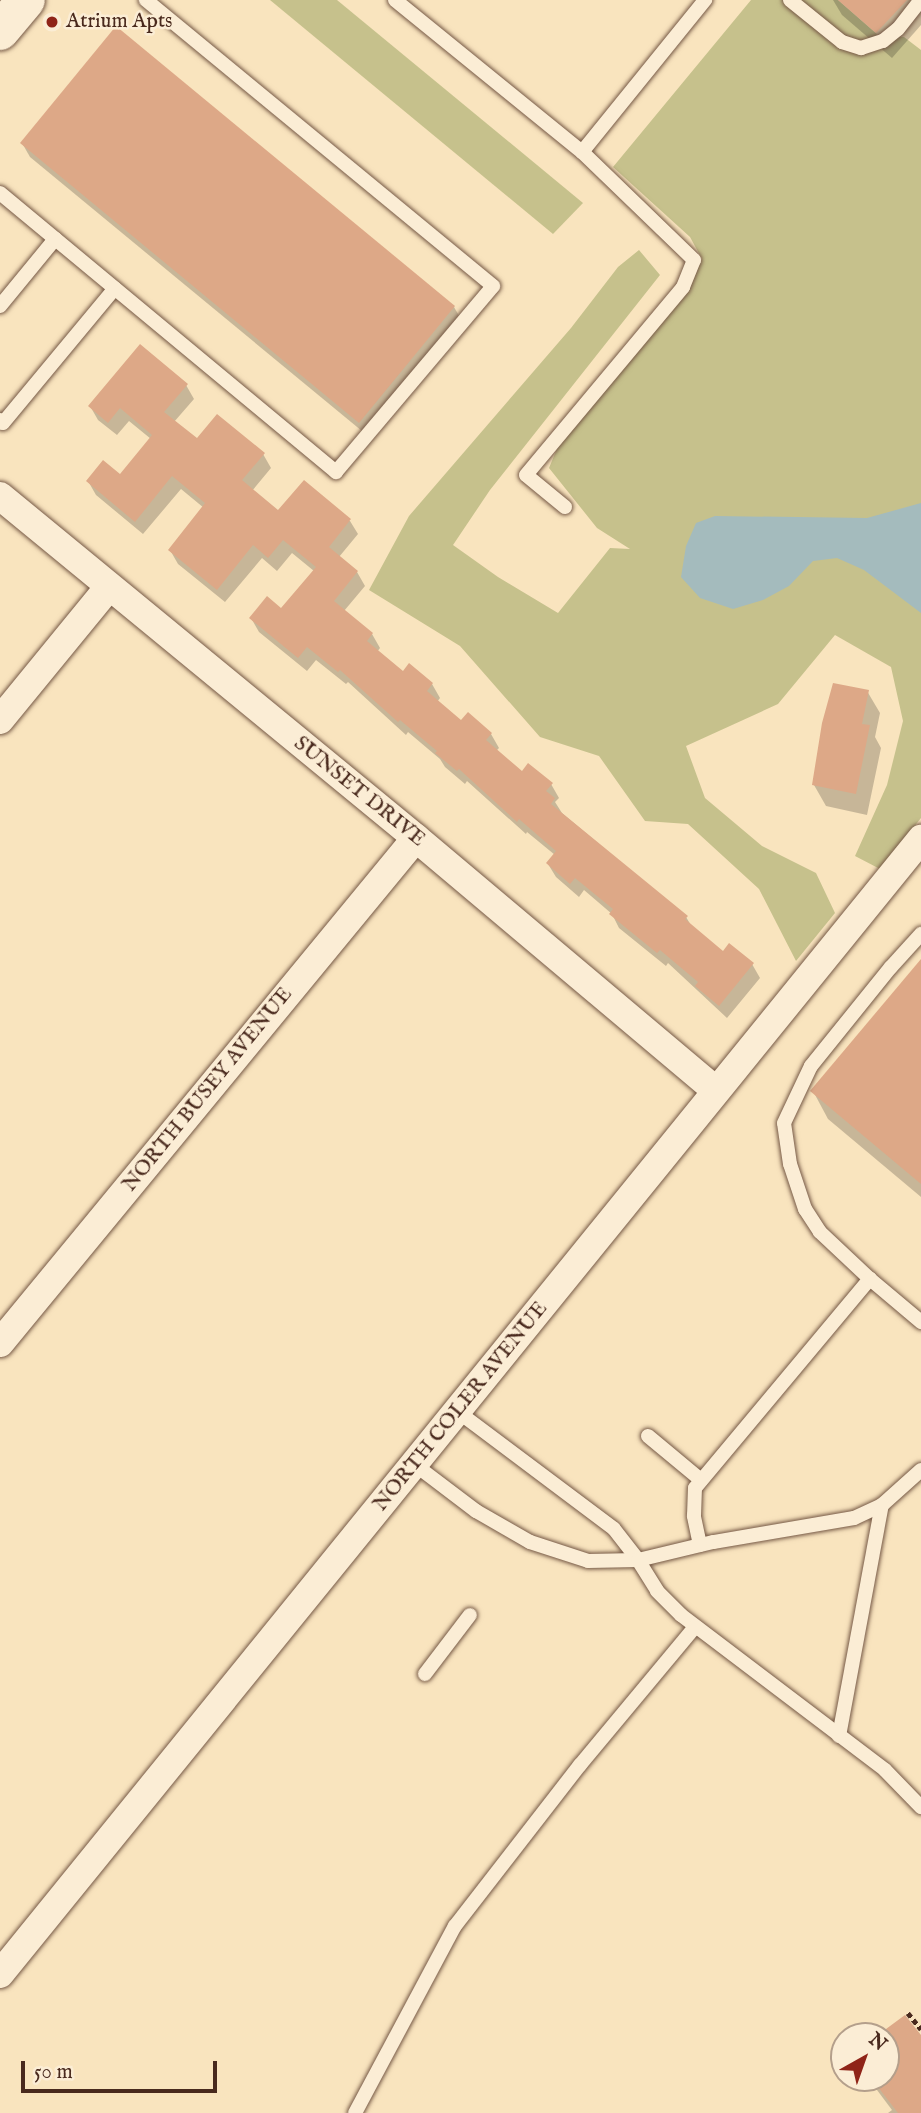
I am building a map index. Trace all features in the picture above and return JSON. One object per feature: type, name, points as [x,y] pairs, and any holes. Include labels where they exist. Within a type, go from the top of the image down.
[{"type":"main road","points":[[0,31],[26,0]]},
{"type":"street","name":"SUNSET DRIVE","points":[[0,496],[416,838],[716,1091]]},
{"type":"street","points":[[0,720],[110,587]]},
{"type":"street","name":"NORTH BUSEY AVENUE","points":[[0,1343],[416,838]]},
{"type":"street","name":"NORTH COLER AVENUE","points":[[0,1974],[921,839]]},
{"type":"lane","points":[[0,193],[336,472],[493,286],[146,0]]},
{"type":"lane","points":[[395,0],[582,152],[694,260],[683,287],[526,475],[565,507]]},
{"type":"lane","points":[[582,152],[705,0]]},
{"type":"lane","points":[[790,0],[842,42],[861,48],[883,41],[898,29],[921,0]]},
{"type":"lane","points":[[0,306],[55,239]]},
{"type":"lane","points":[[1,423],[115,288]]},
{"type":"lane","points":[[921,934],[811,1066],[784,1123],[790,1164],[804,1209],[820,1232],[921,1322]]},
{"type":"lane","points":[[700,1545],[694,1516],[695,1488],[870,1279]]},
{"type":"lane","points":[[457,1411],[614,1529],[657,1591],[695,1627],[885,1770],[921,1807]]},
{"type":"lane","points":[[648,1436],[701,1480]]},
{"type":"lane","points":[[414,1464],[476,1511],[530,1542],[588,1561],[638,1560],[700,1545],[854,1518],[882,1505],[921,1470]]},
{"type":"lane","points":[[839,1736],[882,1505]]},
{"type":"lane","points":[[425,1674],[470,1615]]},
{"type":"lane","points":[[355,2113],[455,1926],[580,1765],[695,1627]]},
{"type":"path","points":[[908,2013],[921,2029]]},
{"type":"shaded area","points":[[270,0],[337,0],[583,203],[553,234]]},
{"type":"shaded area","points":[[751,0],[838,0],[878,35],[904,37],[921,50],[921,818],[880,869],[855,856],[887,785],[903,721],[891,667],[835,635],[778,704],[686,746],[705,798],[762,846],[816,873],[835,913],[796,961],[759,889],[688,824],[645,821],[599,756],[540,737],[460,646],[369,590],[409,516],[571,328],[618,267],[639,250],[660,275],[490,490],[453,545],[498,577],[558,613],[610,548],[630,549],[597,528],[549,468],[559,444],[689,287],[702,259],[690,237],[613,167]]},
{"type":"water","points":[[921,503],[921,613],[864,570],[837,558],[813,561],[789,586],[763,600],[733,609],[700,598],[681,577],[686,546],[696,523],[715,516],[867,518]]},
{"type":"building","points":[[838,0],[907,0],[876,33]]},
{"type":"building","points":[[116,26],[455,306],[359,423],[20,143]]},
{"type":"building","points":[[140,344],[188,384],[164,412],[197,438],[217,414],[265,453],[242,480],[278,510],[304,480],[351,519],[329,547],[358,571],[334,601],[373,633],[367,641],[403,671],[409,663],[433,683],[427,691],[461,720],[468,712],[492,733],[486,740],[522,771],[528,763],[553,783],[546,791],[555,798],[551,804],[688,916],[685,919],[723,951],[729,943],[754,963],[719,1006],[695,986],[698,982],[660,950],[657,953],[609,914],[613,909],[575,878],[570,884],[546,863],[556,851],[519,819],[517,822],[459,769],[457,771],[435,753],[437,751],[400,720],[398,722],[340,670],[338,672],[307,647],[298,658],[249,618],[267,596],[281,608],[316,567],[283,540],[268,558],[253,545],[217,590],[168,550],[205,503],[172,476],[135,522],[86,481],[103,460],[120,474],[152,435],[120,408],[108,423],[88,406]]},
{"type":"building","points":[[833,683],[869,690],[862,724],[870,725],[856,794],[812,785],[822,723]]},
{"type":"building","points":[[921,959],[921,1184],[810,1091]]},
{"type":"building","points":[[905,2015],[921,2035],[921,2113],[898,2113],[882,2092],[900,2092],[900,2022],[896,2022]]},
{"type":"place","name":"Atrium Apts","points":[[52,22]]}]
